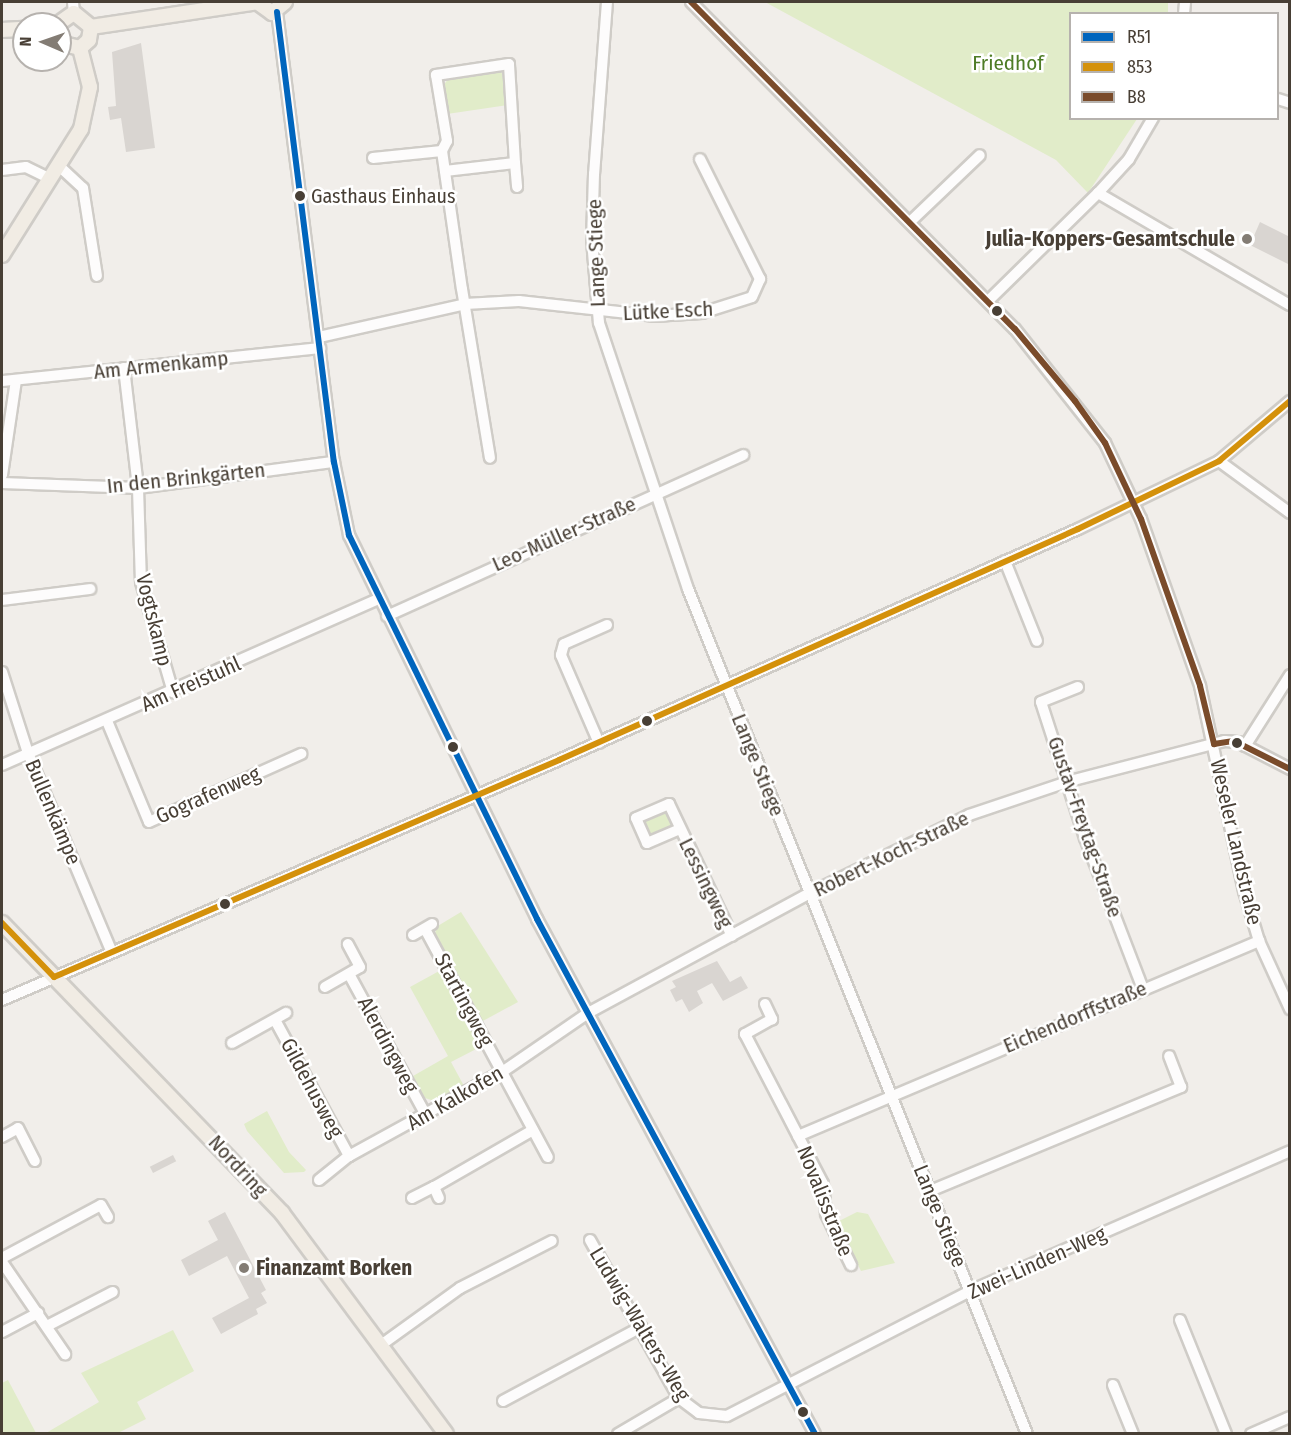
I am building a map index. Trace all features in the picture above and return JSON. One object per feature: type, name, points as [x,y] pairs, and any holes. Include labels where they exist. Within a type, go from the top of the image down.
[{"type":"main road","points":[[91,27],[258,2],[267,12],[281,7]]},
{"type":"main road","points":[[74,8],[91,27]]},
{"type":"main road","points":[[80,48],[89,40],[91,27]]},
{"type":"main road","points":[[72,46],[80,48]]},
{"type":"main road","points":[[2,255],[81,129],[87,107],[88,69],[80,48]]},
{"type":"main road","name":"Nordring","points":[[2,923],[282,1213],[446,1434]]},
{"type":"street","name":"Lange Stiege","points":[[608,2],[594,174],[597,309],[655,493],[727,686],[1028,1434]]},
{"type":"street","name":"Weseler Landstraße","points":[[691,2],[988,301],[1075,401],[1105,443],[1134,502],[1200,686],[1259,941],[1290,1009]]},
{"type":"street","points":[[281,7],[334,462],[350,535],[378,599],[476,796],[588,1013],[814,1434]]},
{"type":"street","points":[[490,458],[442,151],[447,141],[436,75],[509,64],[518,187]]},
{"type":"street","points":[[988,301],[1098,193],[1129,159],[1152,120]]},
{"type":"street","points":[[373,158],[442,151]]},
{"type":"street","points":[[911,221],[980,155]]},
{"type":"street","name":"Lütke Esch","points":[[320,343],[465,304],[519,301],[654,316],[702,313],[752,297],[758,289],[755,268],[700,159]]},
{"type":"street","points":[[445,171],[515,163]]},
{"type":"street","points":[[58,165],[83,188],[97,276]]},
{"type":"street","points":[[2,170],[26,167],[49,178]]},
{"type":"street","points":[[1098,193],[1290,305]]},
{"type":"street","name":"Am Armenkamp","points":[[2,381],[320,343]]},
{"type":"street","name":"Vogtskamp","points":[[124,368],[138,488],[141,582],[173,692]]},
{"type":"street","points":[[2,475],[16,380]]},
{"type":"street","points":[[2,1000],[111,950],[476,796],[727,686],[1134,502],[1220,461],[1290,401]]},
{"type":"street","name":"Leo-Müller-Straße","points":[[387,616],[743,455]]},
{"type":"street","points":[[1220,461],[1290,513]]},
{"type":"street","name":"In den Brinkgärten","points":[[2,483],[138,488],[334,462]]},
{"type":"street","points":[[1005,561],[1037,641]]},
{"type":"street","points":[[2,600],[90,589]]},
{"type":"street","name":"Am Freistuhl","points":[[2,765],[173,692],[378,599]]},
{"type":"street","points":[[599,742],[561,656],[564,644],[607,625]]},
{"type":"street","name":"Bullenkämpe","points":[[2,672],[28,753],[111,950]]},
{"type":"street","points":[[1290,675],[1245,746],[1290,769]]},
{"type":"street","name":"Gustav-Freytag-Straße","points":[[1078,687],[1041,702],[1070,781],[1085,838],[1143,989]]},
{"type":"street","name":"Gografenweg","points":[[107,721],[149,822],[301,754]]},
{"type":"street","name":"Robert-Koch-Straße","points":[[588,1013],[810,893],[969,815],[1070,781],[1214,744],[1234,741],[1245,746]]},
{"type":"street","name":"Lessingweg","points":[[680,829],[732,936]]},
{"type":"street","name":"Startingweg","points":[[413,935],[429,927],[548,1157]]},
{"type":"street","name":"Eichendorffstraße","points":[[892,1094],[1259,941]]},
{"type":"street","name":"Alerdingweg","points":[[325,987],[360,968],[348,944]]},
{"type":"street","name":"Alerdingweg","points":[[349,974],[426,1115]]},
{"type":"street","name":"Novalisstraße","points":[[765,1004],[772,1019],[745,1034],[823,1184],[826,1214],[851,1265]]},
{"type":"street","name":"Gildehusweg","points":[[232,1043],[286,1013]]},
{"type":"street","name":"Am Kalkofen","points":[[319,1180],[350,1156],[502,1072],[588,1013]]},
{"type":"street","name":"Gildehusweg","points":[[275,1020],[350,1156]]},
{"type":"street","points":[[930,1191],[1181,1087],[1169,1056]]},
{"type":"street","name":"Novalisstraße","points":[[798,1136],[892,1094]]},
{"type":"street","points":[[2,1137],[18,1128],[35,1161]]},
{"type":"street","points":[[412,1198],[533,1130]]},
{"type":"street","name":"Zwei-Linden-Weg","points":[[790,1386],[970,1291],[1290,1151]]},
{"type":"street","points":[[434,1187],[439,1198]]},
{"type":"street","points":[[65,1354],[2,1260],[101,1205],[108,1217]]},
{"type":"street","name":"Ludwig-Walters-Weg","points":[[590,1240],[679,1398],[699,1413],[727,1416],[790,1386]]},
{"type":"street","points":[[381,1345],[460,1288],[552,1241]]},
{"type":"street","points":[[47,1326],[112,1292]]},
{"type":"street","points":[[2,1332],[38,1313]]},
{"type":"street","points":[[1180,1320],[1226,1434]]},
{"type":"street","points":[[503,1401],[641,1327]]},
{"type":"street","points":[[1113,1385],[1133,1434]]},
{"type":"street","points":[[618,1434],[679,1398]]},
{"type":"street","points":[[1251,1434],[1290,1417]]},
{"type":"green space","name":"Friedhof","points":[[765,2],[1168,2],[1168,12],[1069,12],[1069,120],[1136,120],[1088,193],[1056,160]]},
{"type":"green space","points":[[501,69],[508,105],[447,114],[443,86],[451,75]]},
{"type":"green space","points":[[665,810],[673,828],[650,838],[642,820]]},
{"type":"green space","points":[[461,912],[518,1002],[481,1022],[435,935],[436,927]]},
{"type":"green space","points":[[441,970],[482,1046],[451,1062],[464,1086],[434,1101],[425,1098],[413,1076],[448,1056],[410,987]]},
{"type":"green space","points":[[267,1111],[289,1152],[306,1170],[304,1172],[284,1173],[247,1131],[244,1124]]},
{"type":"green space","points":[[857,1212],[868,1214],[895,1263],[861,1271],[837,1222]]},
{"type":"green space","points":[[173,1330],[194,1371],[137,1402],[146,1419],[118,1433],[46,1433],[99,1402],[81,1373]]},
{"type":"green space","points":[[8,1380],[36,1433],[2,1433],[2,1383]]},
{"type":"building","points":[[141,43],[155,148],[126,152],[121,118],[110,120],[108,107],[116,106],[112,52]]},
{"type":"building","name":"Julia-Koppers-Gesamtschule","points":[[1260,222],[1290,237],[1290,265],[1250,245]]},
{"type":"building","points":[[717,961],[730,982],[741,976],[748,988],[723,1001],[712,983],[697,991],[703,1003],[689,1012],[682,999],[676,1002],[670,990],[676,987],[672,981]]},
{"type":"building","points":[[173,1155],[176,1161],[153,1173],[150,1167]]},
{"type":"building","name":"Finanzamt Borken","points":[[225,1212],[266,1290],[261,1293],[267,1303],[256,1309],[258,1314],[221,1334],[212,1318],[249,1298],[227,1256],[189,1276],[181,1260],[218,1240],[208,1221]]},
{"type":"transit line","name":"B8","points":[[691,2],[1015,329],[1075,401],[1105,443],[1141,519],[1200,686],[1214,744],[1234,741],[1290,769]]},
{"type":"transit line","name":"R51","points":[[277,12],[334,462],[349,535],[537,919],[815,1434]]},
{"type":"transit line","name":"853","points":[[54,977],[559,760],[1078,529],[1219,461],[1290,401]]},
{"type":"transit line","name":"853","points":[[2,923],[54,977]]},
{"type":"place","name":"Gasthaus Einhaus","points":[[300,196]]},
{"type":"place","name":"Julia-Koppers-Gesamtschule","points":[[1247,239]]},
{"type":"place","name":"Finanzamt Borken","points":[[244,1268]]}]
